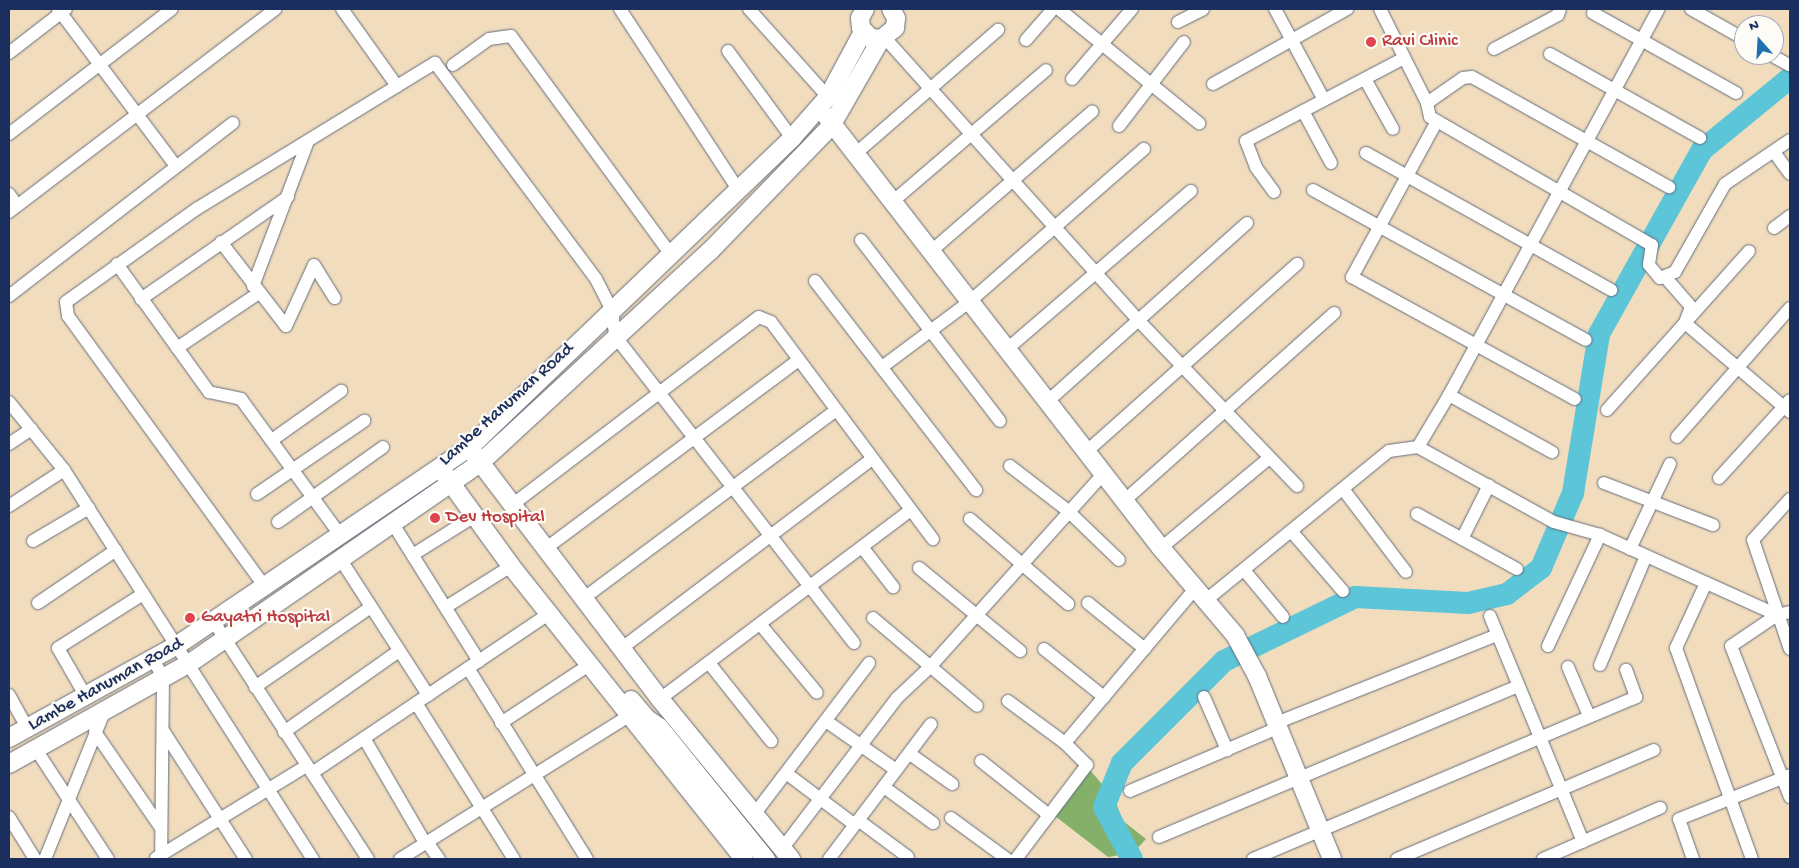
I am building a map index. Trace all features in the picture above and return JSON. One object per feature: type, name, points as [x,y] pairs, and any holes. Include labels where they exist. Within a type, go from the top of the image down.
[{"type":"main road","name":"Lambe Hanuman Road","points":[[9,764],[190,663],[393,524],[456,491],[483,467],[615,336],[710,251],[831,126],[883,39],[895,28],[894,10]]},
{"type":"main road","name":"Lambe Hanuman Road","points":[[9,738],[153,659],[214,622],[469,448],[739,191],[792,138],[824,102],[860,17]]},
{"type":"main road","points":[[860,17],[871,38],[883,39]]},
{"type":"main road","points":[[824,102],[831,126],[968,303],[1048,401],[1124,501],[1235,635],[1257,676],[1332,859]]},
{"type":"main road","points":[[469,448],[660,699],[753,816],[787,854]]},
{"type":"main road","points":[[483,467],[488,493],[652,707],[659,727]]},
{"type":"main road","points":[[440,468],[473,517],[511,566],[744,859]]},
{"type":"main road","points":[[456,491],[473,501],[642,714],[659,727],[766,859]]},
{"type":"street","points":[[9,134],[172,9]]},
{"type":"street","points":[[9,194],[13,208],[275,9]]},
{"type":"street","points":[[342,9],[397,86]]},
{"type":"street","points":[[620,9],[739,191]]},
{"type":"street","points":[[749,9],[824,102]]},
{"type":"street","points":[[1026,40],[1052,9]]},
{"type":"street","points":[[1059,9],[1199,123]]},
{"type":"street","points":[[1072,80],[1132,9]]},
{"type":"street","points":[[1178,22],[1203,9]]},
{"type":"street","points":[[1274,9],[1324,100]]},
{"type":"street","points":[[1213,84],[1347,9]]},
{"type":"street","points":[[1380,9],[1427,104],[1430,117],[1652,246],[1649,265],[1691,307],[1685,323]]},
{"type":"street","points":[[1494,49],[1558,15],[1560,9]]},
{"type":"street","points":[[1418,447],[1450,395],[1475,345],[1659,9]]},
{"type":"street","points":[[1691,9],[1734,33]]},
{"type":"street","points":[[9,54],[62,10],[136,115],[176,166]]},
{"type":"street","points":[[1593,13],[1736,93]]},
{"type":"street","points":[[854,155],[998,30]]},
{"type":"street","points":[[453,65],[489,39],[511,36],[671,255]]},
{"type":"street","points":[[883,39],[972,134],[1138,320],[1268,459],[1297,486]]},
{"type":"street","points":[[1119,126],[1184,42]]},
{"type":"street","points":[[728,51],[792,138]]},
{"type":"street","points":[[1550,54],[1700,138]]},
{"type":"street","points":[[1274,192],[1256,167],[1246,141],[1404,58]]},
{"type":"street","points":[[1784,62],[1789,65]]},
{"type":"street","points":[[265,588],[67,314],[66,302],[198,208],[306,144],[435,63],[596,279],[612,310],[615,336],[694,440],[854,643]]},
{"type":"street","points":[[891,203],[1046,70]]},
{"type":"street","points":[[1427,104],[1463,78],[1472,76],[1670,187]]},
{"type":"street","points":[[1365,78],[1393,129]]},
{"type":"street","points":[[1303,111],[1331,163]]},
{"type":"street","points":[[930,253],[1014,182],[1092,112]]},
{"type":"street","points":[[1437,121],[1352,273],[1354,279],[1575,399]]},
{"type":"street","points":[[9,296],[233,123]]},
{"type":"street","points":[[1663,278],[1675,272],[1725,184],[1790,140]]},
{"type":"street","points":[[177,348],[256,289],[306,144]]},
{"type":"street","points":[[882,367],[968,303],[1144,150]]},
{"type":"street","points":[[1774,152],[1790,174]]},
{"type":"street","points":[[1366,153],[1611,290]]},
{"type":"street","points":[[1313,190],[1586,340]]},
{"type":"street","points":[[1006,350],[1098,274],[1191,191]]},
{"type":"street","points":[[141,299],[288,196]]},
{"type":"street","points":[[1774,228],[1790,216]]},
{"type":"street","points":[[1048,401],[1247,223]]},
{"type":"street","points":[[861,240],[1000,421]]},
{"type":"street","points":[[221,242],[286,326],[314,265],[335,298]]},
{"type":"street","points":[[1607,410],[1749,251]]},
{"type":"street","points":[[117,264],[209,392],[241,399],[294,469],[340,535]]},
{"type":"street","points":[[1086,452],[1297,264]]},
{"type":"street","points":[[815,281],[976,490]]},
{"type":"street","points":[[1677,437],[1790,308]]},
{"type":"street","points":[[1124,501],[1334,313]]},
{"type":"street","points":[[512,506],[657,392],[759,316],[771,322],[797,361],[933,539]]},
{"type":"street","points":[[1685,323],[1788,406],[1719,478]]},
{"type":"street","points":[[545,549],[694,440],[797,361]]},
{"type":"street","points":[[272,440],[341,391]]},
{"type":"street","points":[[1450,395],[1552,452]]},
{"type":"street","points":[[9,402],[64,470],[143,594],[179,644],[313,859]]},
{"type":"street","points":[[584,598],[836,411]]},
{"type":"street","points":[[257,494],[364,421]]},
{"type":"street","points":[[9,444],[31,429]]},
{"type":"street","points":[[1066,743],[1145,649],[1200,595],[1244,570],[1389,451],[1418,447],[1554,522],[1600,536],[1777,615]]},
{"type":"street","points":[[278,522],[312,496],[383,448]]},
{"type":"street","points":[[622,648],[872,459]]},
{"type":"street","points":[[1162,548],[1268,459]]},
{"type":"street","points":[[1630,549],[1670,464]]},
{"type":"street","points":[[1010,466],[1066,510],[1119,560]]},
{"type":"street","points":[[9,506],[64,470]]},
{"type":"street","points":[[787,854],[822,800],[897,698],[930,667],[1066,510],[1103,474]]},
{"type":"street","points":[[1604,483],[1713,525]]},
{"type":"street","points":[[1462,539],[1489,485]]},
{"type":"street","points":[[1343,489],[1406,572]]},
{"type":"street","points":[[1790,500],[1753,540],[1790,649]]},
{"type":"street","points":[[32,541],[89,508]]},
{"type":"street","points":[[660,699],[911,510]]},
{"type":"street","points":[[1417,514],[1516,569]]},
{"type":"street","points":[[414,554],[473,517]]},
{"type":"street","points":[[970,519],[1068,604]]},
{"type":"street","points":[[393,524],[414,554],[479,661]]},
{"type":"street","points":[[1292,532],[1343,591]]},
{"type":"street","points":[[1548,646],[1600,536]]},
{"type":"street","points":[[862,547],[893,587]]},
{"type":"street","points":[[38,603],[116,550]]},
{"type":"street","points":[[1600,665],[1646,556]]},
{"type":"street","points":[[341,560],[428,695]]},
{"type":"street","points":[[446,607],[511,566]]},
{"type":"street","points":[[919,568],[1020,651]]},
{"type":"street","points":[[1244,570],[1283,617]]},
{"type":"street","points":[[1706,583],[1676,648],[1728,797],[1752,859]]},
{"type":"street","points":[[85,695],[58,648],[143,594]]},
{"type":"street","points":[[1088,603],[1145,649]]},
{"type":"street","points":[[255,688],[371,607]]},
{"type":"street","points":[[1790,612],[1777,615],[1731,646],[1787,777],[1790,797]]},
{"type":"street","points":[[153,659],[163,678],[164,732],[161,828],[165,856],[220,818],[269,789],[309,770],[364,738],[549,614]]},
{"type":"street","points":[[1490,616],[1583,842]]},
{"type":"street","points":[[874,618],[977,706]]},
{"type":"street","points":[[214,622],[255,688],[368,859]]},
{"type":"street","points":[[760,624],[816,693]]},
{"type":"street","points":[[1130,791],[1227,750],[1277,725],[1497,635]]},
{"type":"street","points":[[1044,649],[1104,697]]},
{"type":"street","points":[[284,732],[399,651]]},
{"type":"street","points":[[709,663],[771,741]]},
{"type":"street","points":[[753,816],[869,663]]},
{"type":"street","points":[[501,723],[589,665]]},
{"type":"street","points":[[1568,667],[1589,716]]},
{"type":"street","points":[[468,668],[587,859]]},
{"type":"street","points":[[1253,859],[1538,736],[1637,697],[1626,670]]},
{"type":"street","points":[[1159,837],[1518,686]]},
{"type":"street","points":[[9,695],[27,727]]},
{"type":"street","points":[[1204,697],[1227,750]]},
{"type":"street","points":[[1008,701],[1066,743],[1087,765],[1016,859]]},
{"type":"street","points":[[416,703],[514,859]]},
{"type":"street","points":[[45,859],[104,710]]},
{"type":"street","points":[[400,859],[629,716]]},
{"type":"street","points":[[826,720],[861,747],[896,770]]},
{"type":"street","points":[[834,857],[856,822],[910,754],[931,724]]},
{"type":"street","points":[[95,732],[161,828]]},
{"type":"street","points":[[164,732],[246,859]]},
{"type":"street","points":[[364,738],[426,842],[439,859]]},
{"type":"street","points":[[35,748],[108,859]]},
{"type":"street","points":[[1397,859],[1560,788],[1654,750]]},
{"type":"street","points":[[910,754],[952,784]]},
{"type":"street","points":[[981,761],[1049,815]]},
{"type":"street","points":[[786,772],[822,800],[908,857]]},
{"type":"street","points":[[1693,859],[1679,819],[1728,797],[1787,777]]},
{"type":"street","points":[[884,787],[933,823]]},
{"type":"street","points":[[1544,859],[1572,854],[1583,842],[1660,808]]},
{"type":"street","points":[[9,817],[35,859]]},
{"type":"street","points":[[951,818],[1006,859]]},
{"type":"green space","points":[[1089,769],[1114,798],[1123,821],[1146,839],[1133,853],[1108,857],[1055,816]]},
{"type":"waterway","points":[[1132,859],[1104,807],[1122,763],[1224,661],[1355,597],[1468,603],[1507,594],[1541,568],[1573,493],[1599,334],[1702,150],[1790,78]]},
{"type":"place","name":"Ravi Clinic","points":[[1371,42]]},
{"type":"place","name":"Dev Hospital","points":[[435,518]]},
{"type":"place","name":"Gayatri Hospital","points":[[190,618]]}]
